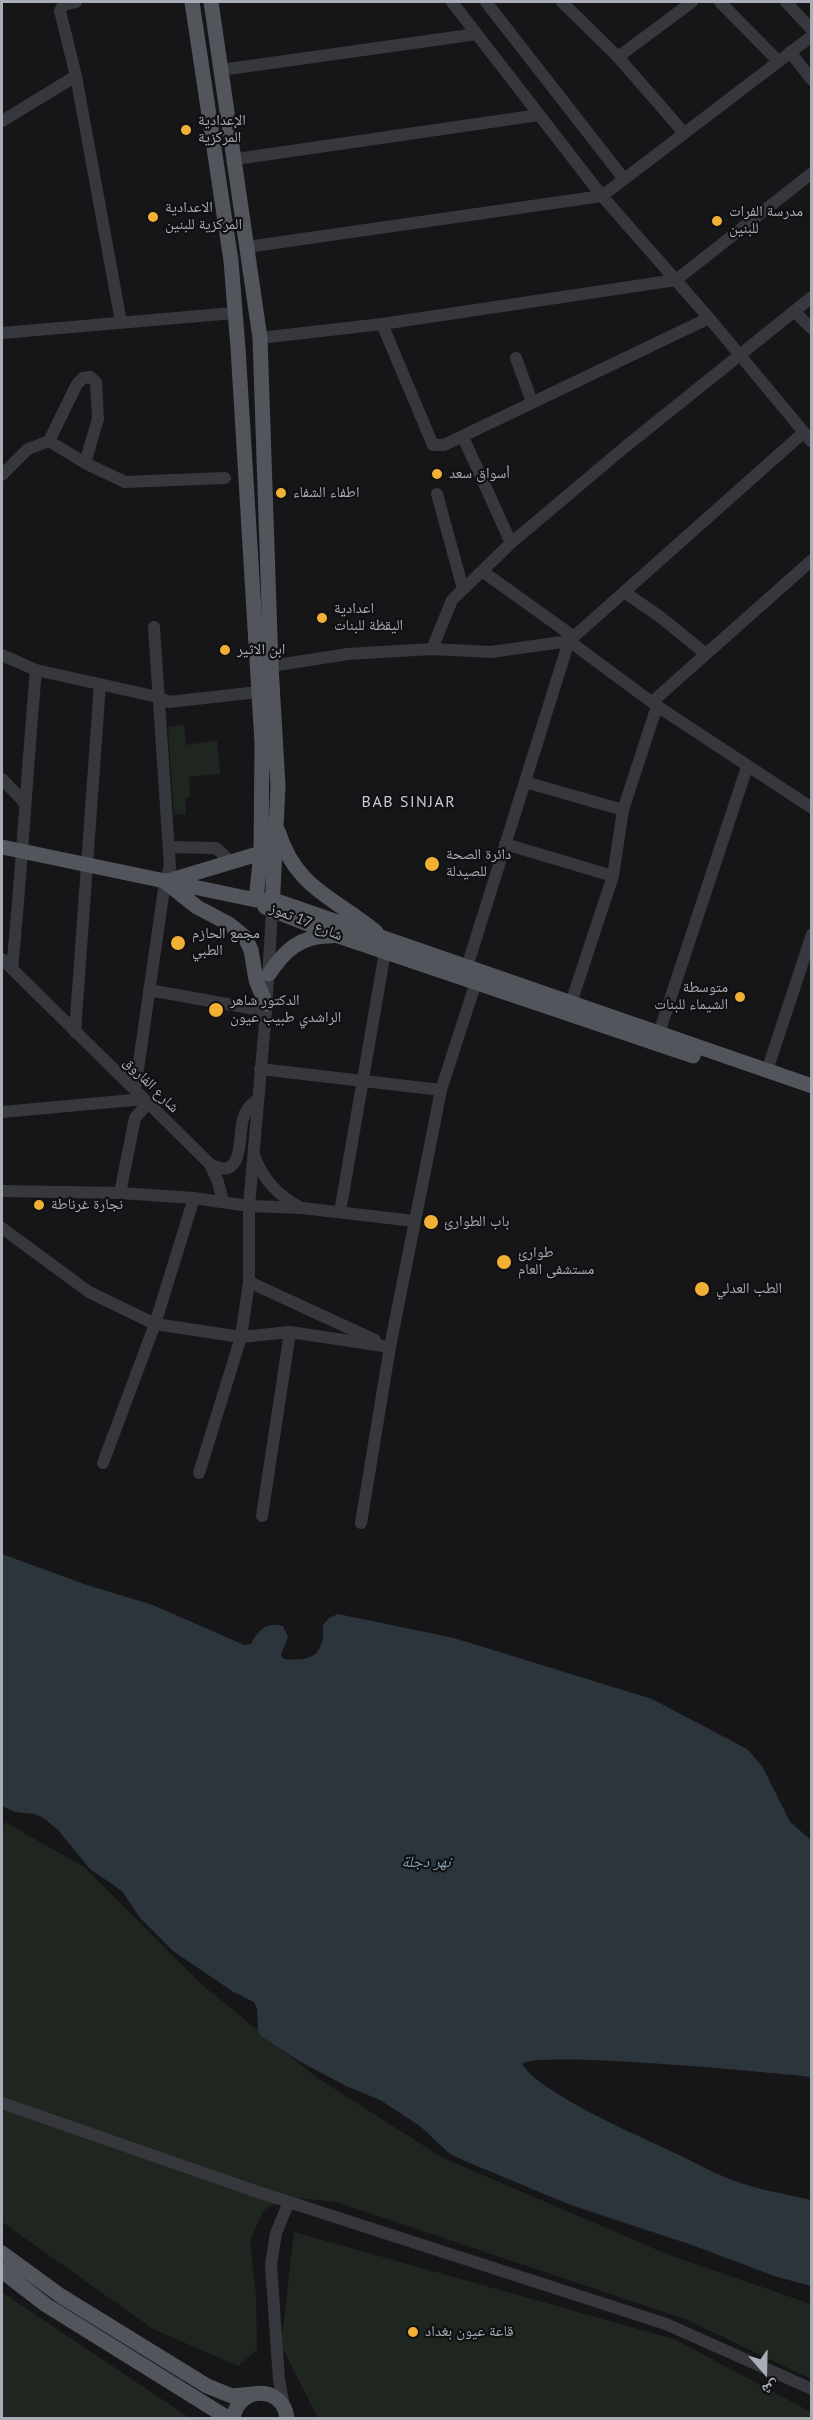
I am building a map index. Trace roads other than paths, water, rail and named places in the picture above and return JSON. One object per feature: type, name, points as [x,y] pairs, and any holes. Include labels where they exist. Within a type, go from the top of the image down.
[{"type":"main road","points":[[192,2],[231,261],[262,743],[261,853],[256,900]]},
{"type":"main road","points":[[211,2],[236,159],[260,338],[271,666],[278,786],[273,905]]},
{"type":"main road","points":[[243,443],[265,443]]},
{"type":"main road","points":[[275,819],[283,846],[307,882],[385,946]]},
{"type":"main road","name":"شارع 17 تموز","points":[[2,847],[273,905],[476,982],[812,1096]]},
{"type":"main road","points":[[165,882],[261,853]]},
{"type":"main road","points":[[165,882],[197,907],[230,924],[245,938],[251,950],[256,980],[266,1008]]},
{"type":"main road","name":"شارع 17 تموز","points":[[273,905],[341,936],[467,967],[812,1086]]},
{"type":"main road","points":[[269,974],[281,957],[303,940],[321,936],[341,936]]},
{"type":"main road","points":[[2,2253],[61,2296],[207,2386],[232,2396],[270,2395],[287,2413]]},
{"type":"main road","points":[[2,2271],[46,2305],[228,2418]]},
{"type":"main road","points":[[233,2418],[239,2404],[255,2394]]},
{"type":"street","points":[[76,2],[63,5],[60,11],[76,76],[121,322]]},
{"type":"street","points":[[452,2],[602,195],[709,318],[802,433],[812,442]]},
{"type":"street","points":[[486,2],[624,179]]},
{"type":"street","points":[[562,2],[618,57],[684,133]]},
{"type":"street","points":[[618,57],[692,2]]},
{"type":"street","points":[[720,2],[778,61]]},
{"type":"street","points":[[786,2],[812,30]]},
{"type":"street","points":[[221,69],[477,34]]},
{"type":"street","points":[[247,247],[602,195],[812,36]]},
{"type":"street","points":[[790,52],[812,80]]},
{"type":"street","points":[[2,121],[76,76]]},
{"type":"street","points":[[236,159],[539,115]]},
{"type":"street","points":[[260,338],[382,324],[676,280],[812,173]]},
{"type":"street","points":[[432,649],[452,600],[511,543],[739,354],[812,297]]},
{"type":"street","points":[[794,311],[812,329]]},
{"type":"street","points":[[2,333],[234,312]]},
{"type":"street","points":[[382,324],[434,445],[444,446],[709,318]]},
{"type":"street","points":[[516,358],[532,402]]},
{"type":"street","points":[[2,475],[21,459],[28,449],[49,441],[77,384],[83,378],[90,377],[96,382],[98,419],[85,463]]},
{"type":"street","points":[[467,967],[572,639],[802,433]]},
{"type":"street","points":[[463,437],[511,543]]},
{"type":"street","points":[[49,441],[85,463],[125,482],[225,478]]},
{"type":"street","points":[[437,494],[463,588]]},
{"type":"street","points":[[571,1003],[613,876],[623,810],[654,704],[706,654],[812,560]]},
{"type":"street","points":[[482,571],[654,704],[812,808]]},
{"type":"street","points":[[624,592],[659,616],[706,654]]},
{"type":"street","points":[[135,1090],[165,882],[170,867],[154,627]]},
{"type":"street","points":[[271,666],[348,654],[432,649],[491,652],[572,639]]},
{"type":"street","points":[[2,655],[36,670],[158,697],[169,702],[258,692]]},
{"type":"street","points":[[12,969],[36,670]]},
{"type":"street","points":[[75,1032],[100,684]]},
{"type":"street","points":[[659,1033],[747,767]]},
{"type":"street","points":[[2,779],[24,802]]},
{"type":"street","points":[[525,782],[623,810]]},
{"type":"street","points":[[505,844],[613,876]]},
{"type":"street","points":[[169,847],[216,848],[231,862]]},
{"type":"street","points":[[199,1473],[241,1337],[249,1282],[249,1206],[273,905]]},
{"type":"street","points":[[767,1071],[812,934]]},
{"type":"street","points":[[340,1212],[364,1081],[385,946]]},
{"type":"street","name":"شارع الفاروق","points":[[2,959],[210,1164]]},
{"type":"street","points":[[361,1523],[390,1347],[441,1090],[476,982]]},
{"type":"street","points":[[149,990],[266,1008]]},
{"type":"street","points":[[260,1069],[441,1090]]},
{"type":"street","points":[[210,1164],[226,1168],[236,1161],[240,1150],[243,1117],[251,1104],[257,1100]]},
{"type":"street","points":[[2,1112],[146,1101]]},
{"type":"street","points":[[120,1193],[135,1118],[146,1101]]},
{"type":"street","points":[[253,1151],[260,1169],[271,1185],[285,1198],[302,1208]]},
{"type":"street","points":[[210,1164],[223,1201]]},
{"type":"street","points":[[2,1191],[120,1193],[194,1198],[249,1206],[302,1208],[414,1221]]},
{"type":"street","points":[[103,1463],[155,1324],[194,1198]]},
{"type":"street","points":[[2,1228],[89,1292],[155,1324],[241,1337],[290,1332],[390,1347]]},
{"type":"street","points":[[249,1282],[390,1347]]},
{"type":"street","points":[[262,1516],[290,1332]]},
{"type":"street","points":[[2,2103],[289,2202],[666,2324],[812,2389]]},
{"type":"street","points":[[287,2413],[278,2361],[271,2265],[276,2233],[289,2202]]},
{"type":"street","points":[[255,2394],[268,2385],[274,2376],[278,2361]]},
{"type":"water","name":"نهر دجلة","points":[[2,1554],[87,1585],[153,1605],[244,1645],[251,1644],[256,1635],[267,1626],[283,1626],[288,1637],[281,1655],[284,1659],[303,1659],[315,1654],[322,1643],[323,1625],[329,1618],[338,1614],[454,1638],[652,1699],[747,1749],[762,1766],[790,1822],[811,1840],[811,2077],[611,2061],[537,2060],[522,2064],[532,2076],[570,2101],[713,2172],[754,2187],[811,2200],[811,2286],[774,2276],[692,2245],[568,2204],[450,2154],[420,2126],[380,2100],[346,2086],[299,2061],[261,2036],[258,2031],[257,2008],[254,2002],[232,1991],[173,1951],[140,1918],[122,1891],[90,1869],[59,1831],[45,1819],[35,1814],[15,1812],[2,1806]]},
{"type":"place","name":"الإعدادية المركزية","points":[[186,130]]},
{"type":"place","name":"الاعدادية المركزية للبنين","points":[[153,217]]},
{"type":"place","name":"مدرسة الفرات للبنين","points":[[717,221]]},
{"type":"place","name":"أسواق سعد","points":[[437,474]]},
{"type":"place","name":"اطفاء الشفاء","points":[[281,493]]},
{"type":"place","name":"اعدادية اليقظة للبنات","points":[[322,618]]},
{"type":"place","name":"ابن الاثير","points":[[225,650]]},
{"type":"place","name":"دائرة الصحة للصيدلة","points":[[432,864]]},
{"type":"place","name":"مجمع الحازم الطبي","points":[[178,943]]},
{"type":"place","name":"متوسطة الشيماء للبنات","points":[[740,997]]},
{"type":"place","name":"الدكتور شاهر الراشدي طبيب عيون","points":[[216,1010]]},
{"type":"place","name":"نجارة غرناطة","points":[[39,1205]]},
{"type":"place","name":"باب الطوارئ","points":[[431,1222]]},
{"type":"place","name":"طوارئ مستشفى العام","points":[[504,1262]]},
{"type":"place","name":"الطب العدلي","points":[[702,1289]]},
{"type":"place","name":"قاعة عيون بغداد","points":[[413,2332]]},
{"type":"district","name":"BAB SINJAR","points":[[409,802]]}]
